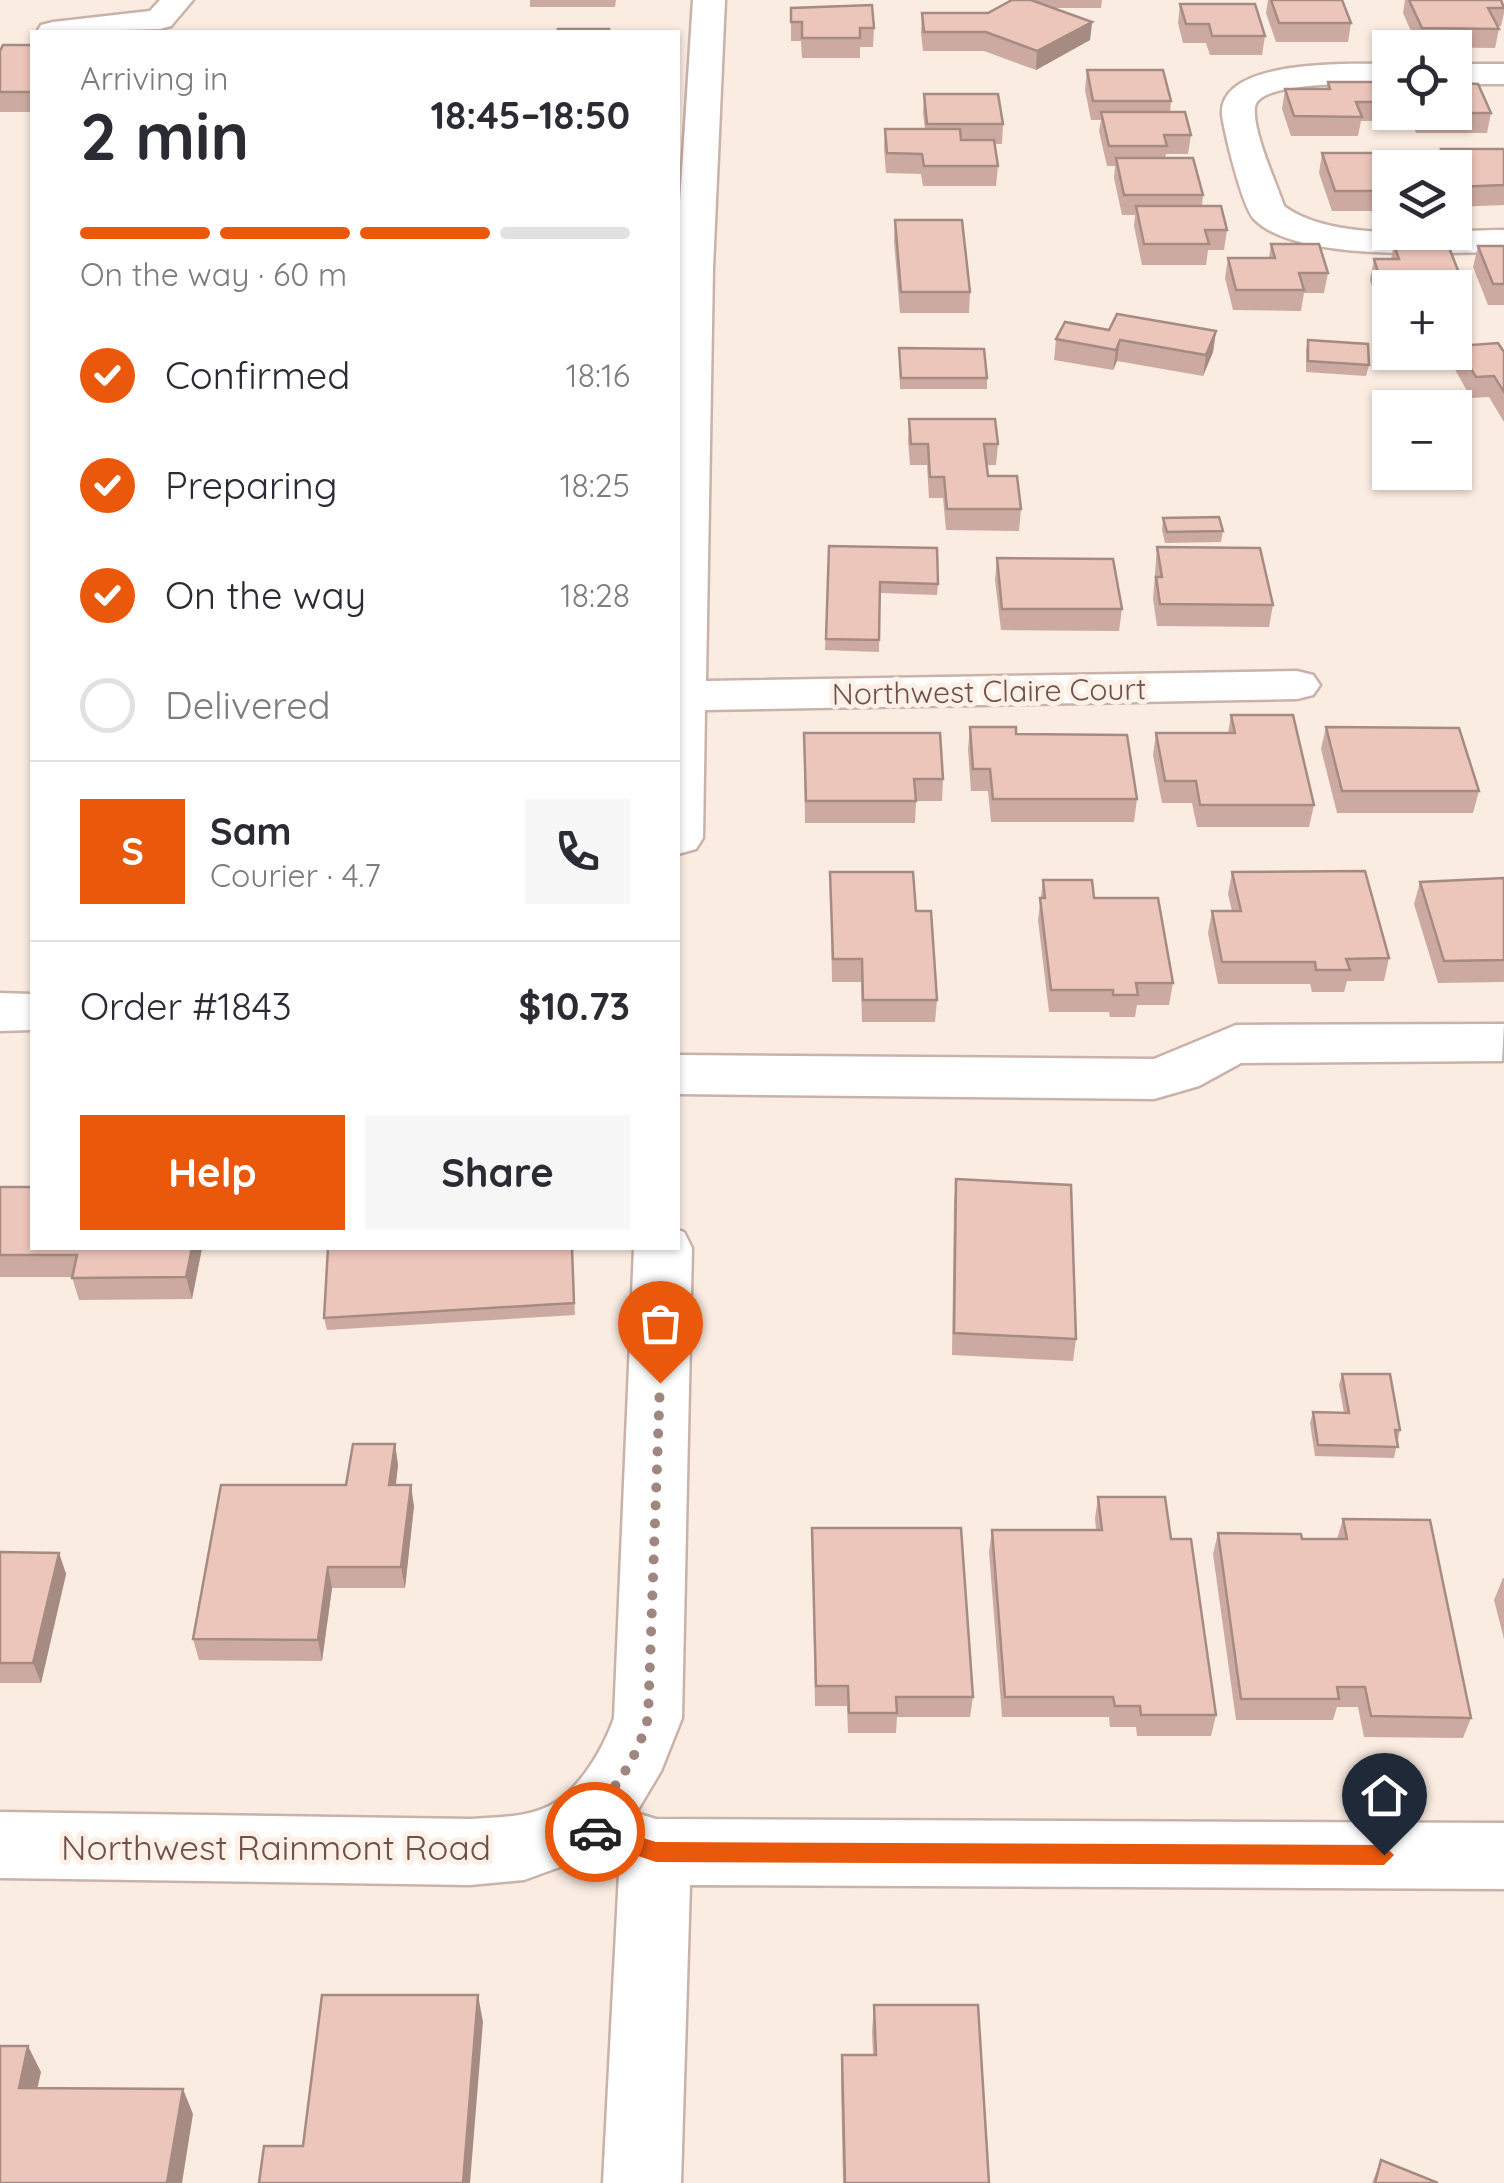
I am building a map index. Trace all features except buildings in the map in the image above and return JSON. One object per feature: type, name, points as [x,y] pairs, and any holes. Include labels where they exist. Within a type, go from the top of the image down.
[{"type":"street","points":[[69,30],[160,19],[177,0]]},
{"type":"street","points":[[680,767],[686,268],[709,0]]},
{"type":"street","points":[[1472,74],[1504,74]]},
{"type":"street","points":[[1372,75],[1274,81],[1251,86],[1243,94],[1239,111],[1274,220],[1310,234],[1342,239],[1504,241]]},
{"type":"street","name":"Northwest Claire Court","points":[[682,696],[1297,686]]},
{"type":"street","points":[[0,1012],[30,1012]]},
{"type":"street","points":[[680,1075],[1154,1079],[1181,1075],[1218,1050],[1236,1044],[1502,1042]]},
{"type":"street","points":[[663,1250],[648,1718],[640,1749],[612,1793],[579,1827],[656,1852],[1504,1856]]},
{"type":"street","name":"Northwest Rainmont Road","points":[[0,1845],[470,1852],[524,1846],[579,1827]]},
{"type":"street","points":[[642,2183],[656,1852]]},
{"type":"way so far","points":[[595,1832],[579,1827],[612,1793],[640,1749],[648,1718],[660,1383]]},
{"type":"route","points":[[595,1832],[656,1852],[1384,1855]]}]
